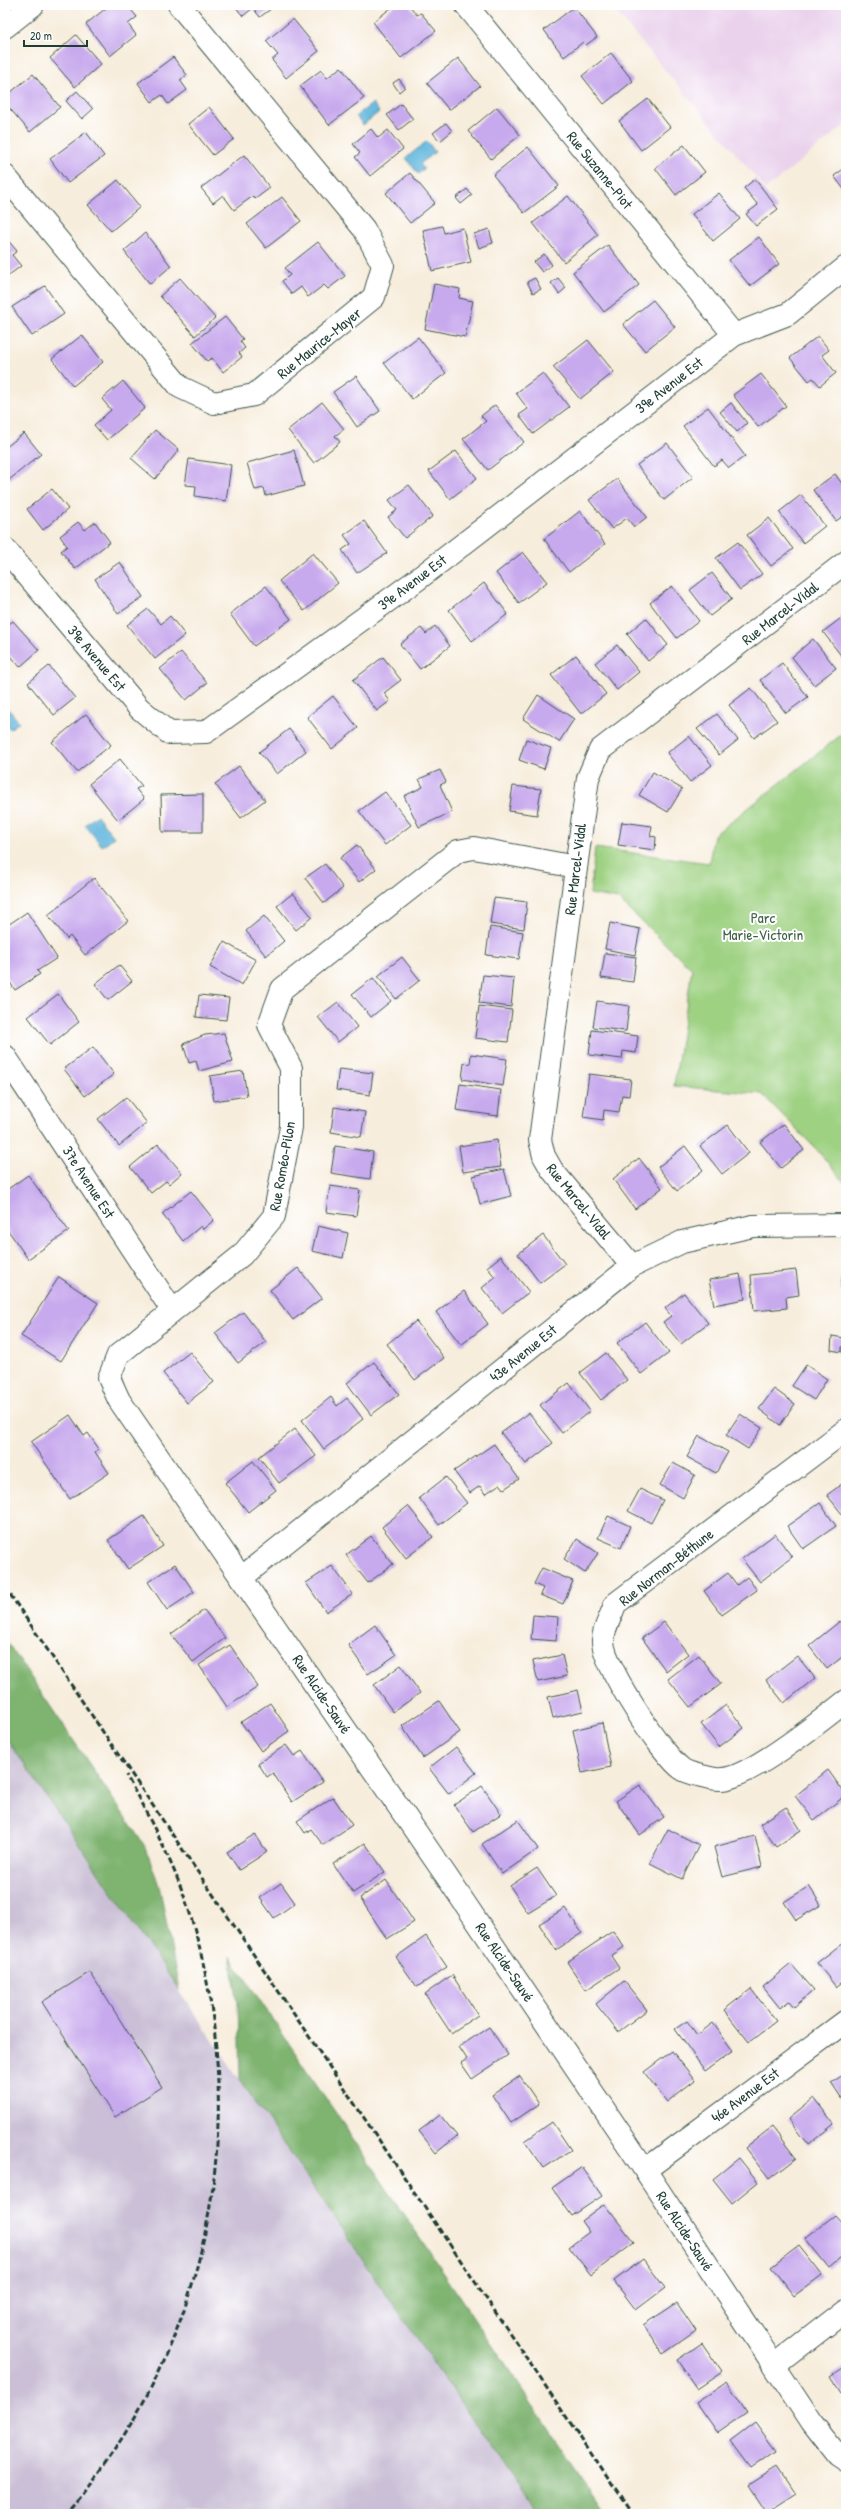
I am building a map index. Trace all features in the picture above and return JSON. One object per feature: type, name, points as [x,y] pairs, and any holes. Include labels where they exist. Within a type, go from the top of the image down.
[{"type":"street","points":[[5,28],[32,5]]},
{"type":"street","name":"Rue Maurice-Mayer","points":[[5,176],[180,387],[214,404],[254,395],[374,297],[383,265],[364,229],[179,5]]},
{"type":"street","name":"Rue Suzanne-Piot","points":[[466,5],[734,335]]},
{"type":"street","name":"39e Avenue Est","points":[[5,549],[139,708],[169,733],[206,732],[418,579],[734,335],[788,314],[846,267]]},
{"type":"street","name":"Rue Marcel-Vidal","points":[[632,1266],[552,1170],[544,1156],[540,1140],[588,778],[600,750],[846,562]]},
{"type":"street","name":"Rue Roméo-Pilon","points":[[163,1462],[119,1400],[109,1378],[118,1355],[242,1255],[274,1216],[291,1127],[291,1068],[269,1025],[282,989],[458,851],[474,848],[576,868]]},
{"type":"street","name":"37e Avenue Est","points":[[5,1056],[172,1310]]},
{"type":"street","name":"43e Avenue Est","points":[[241,1578],[632,1266],[682,1242],[752,1226],[846,1226]]},
{"type":"street","name":"Rue Norman-Béthune","points":[[846,1430],[615,1604],[603,1641],[610,1668],[656,1740],[683,1770],[720,1780],[736,1776],[788,1744],[846,1701]]},
{"type":"street","name":"Rue Alcide-Sauvé","points":[[163,1462],[646,2170],[812,2423],[837,2455],[846,2461]]},
{"type":"street","name":"46e Avenue Est","points":[[646,2170],[846,2021]]},
{"type":"street","points":[[774,2366],[846,2310]]},
{"type":"shaded area","points":[[610,5],[846,5],[846,124],[766,189]]},
{"type":"shaded area","points":[[5,1736],[240,2080],[537,2514],[5,2514]]},
{"type":"green space","name":"Parc Marie-Victorin","points":[[846,731],[846,1184],[817,1150],[762,1094],[674,1086],[692,969],[618,899],[590,894],[595,848],[709,863],[714,835]]},
{"type":"green space","points":[[5,1639],[146,1848],[160,1889],[179,1990],[5,1736]]},
{"type":"green space","points":[[230,1956],[606,2514],[537,2514],[240,2080],[238,2003]]},
{"type":"water","points":[[373,103],[379,112],[363,125],[356,116]]},
{"type":"water","points":[[427,141],[435,152],[420,164],[424,169],[418,174],[406,158]]},
{"type":"water","points":[[5,705],[19,722],[10,729],[5,723]]},
{"type":"water","points":[[97,815],[114,837],[102,846],[85,825]]},
{"type":"building","points":[[110,5],[127,5],[137,17],[128,24],[136,35],[110,56],[86,24]]},
{"type":"building","points":[[234,5],[276,5],[260,17],[253,8],[243,16]]},
{"type":"building","points":[[395,5],[409,5],[417,15],[421,13],[436,31],[401,58],[373,22]]},
{"type":"building","points":[[574,7],[597,37],[586,45],[583,42],[564,57],[544,30]]},
{"type":"building","points":[[293,19],[319,51],[286,78],[272,60],[278,55],[266,41]]},
{"type":"building","points":[[76,35],[101,64],[75,87],[50,58]]},
{"type":"building","points":[[611,53],[633,81],[604,104],[582,76]]},
{"type":"building","points":[[173,57],[187,75],[180,80],[187,90],[168,104],[162,95],[152,102],[138,83]]},
{"type":"building","points":[[458,58],[480,86],[449,110],[427,83]]},
{"type":"building","points":[[341,67],[364,98],[329,125],[300,86],[321,70],[327,78]]},
{"type":"building","points":[[33,74],[60,107],[30,132],[5,103],[5,97]]},
{"type":"building","points":[[399,79],[405,87],[399,92],[393,83]]},
{"type":"building","points":[[77,91],[93,109],[82,119],[66,101]]},
{"type":"building","points":[[648,99],[670,127],[641,150],[619,121]]},
{"type":"building","points":[[401,104],[413,119],[399,130],[387,115]]},
{"type":"building","points":[[209,107],[234,139],[213,155],[188,124]]},
{"type":"building","points":[[497,107],[520,135],[491,159],[468,131]]},
{"type":"building","points":[[446,123],[452,131],[440,141],[433,133]]},
{"type":"building","points":[[371,129],[378,138],[388,130],[403,149],[370,176],[355,157],[360,153],[353,144]]},
{"type":"building","points":[[86,132],[104,156],[68,183],[50,159]]},
{"type":"building","points":[[684,145],[705,172],[676,195],[655,168]]},
{"type":"building","points":[[528,147],[559,186],[524,213],[493,175]]},
{"type":"building","points":[[244,155],[270,188],[255,199],[253,196],[234,210],[223,195],[213,203],[201,188]]},
{"type":"building","points":[[846,167],[846,192],[834,176]]},
{"type":"building","points":[[410,173],[435,203],[410,223],[386,193]]},
{"type":"building","points":[[755,179],[778,209],[756,226],[746,214],[758,205],[744,188]]},
{"type":"building","points":[[118,180],[140,207],[111,231],[88,205]]},
{"type":"building","points":[[467,189],[472,195],[461,204],[456,198]]},
{"type":"building","points":[[719,193],[740,219],[713,241],[692,214]]},
{"type":"building","points":[[568,196],[598,235],[564,262],[533,223]]},
{"type":"building","points":[[282,197],[301,221],[266,248],[247,224]]},
{"type":"building","points":[[442,226],[444,233],[463,228],[471,262],[432,271],[423,230]]},
{"type":"building","points":[[489,229],[493,243],[479,248],[474,234]]},
{"type":"building","points":[[145,233],[171,266],[150,284],[124,251]]},
{"type":"building","points":[[5,237],[17,251],[12,255],[21,266],[5,278]]},
{"type":"building","points":[[759,237],[779,264],[750,286],[729,260]]},
{"type":"building","points":[[318,242],[345,276],[328,289],[324,285],[308,297],[301,287],[292,294],[282,281],[290,275],[285,268]]},
{"type":"building","points":[[608,245],[639,285],[604,312],[573,272]]},
{"type":"building","points":[[544,254],[552,265],[542,272],[534,262]]},
{"type":"building","points":[[180,278],[215,318],[195,336],[160,296]]},
{"type":"building","points":[[535,278],[541,289],[533,293],[527,282]]},
{"type":"building","points":[[558,278],[566,288],[559,294],[551,283]]},
{"type":"building","points":[[434,284],[460,289],[459,298],[473,301],[465,337],[425,329]]},
{"type":"building","points":[[45,286],[64,314],[32,336],[12,307]]},
{"type":"building","points":[[653,300],[675,327],[645,351],[623,324]]},
{"type":"building","points":[[225,317],[243,339],[240,341],[245,348],[239,353],[242,357],[223,372],[212,358],[207,361],[192,343]]},
{"type":"building","points":[[82,335],[103,362],[73,386],[52,359]]},
{"type":"building","points":[[818,336],[829,350],[822,355],[836,373],[820,386],[813,378],[809,381],[790,358]]},
{"type":"building","points":[[418,337],[446,373],[412,399],[384,363]]},
{"type":"building","points":[[588,340],[614,372],[580,399],[553,367]]},
{"type":"building","points":[[543,373],[569,407],[533,434],[519,415],[528,409],[516,393]]},
{"type":"building","points":[[761,374],[786,406],[758,427],[733,395]]},
{"type":"building","points":[[356,376],[380,411],[357,427],[333,392]]},
{"type":"building","points":[[123,381],[145,408],[107,440],[94,425],[111,410],[102,399]]},
{"type":"building","points":[[322,402],[344,429],[335,436],[340,442],[314,463],[288,430]]},
{"type":"building","points":[[731,403],[747,423],[737,432],[720,412]]},
{"type":"building","points":[[495,405],[524,442],[488,470],[463,439],[486,421],[481,416]]},
{"type":"building","points":[[708,407],[745,456],[729,468],[722,460],[714,466],[683,426]]},
{"type":"building","points":[[155,430],[179,450],[155,479],[131,458]]},
{"type":"building","points":[[24,433],[41,454],[9,480],[5,475],[5,448]]},
{"type":"building","points":[[667,443],[693,477],[664,500],[637,465]]},
{"type":"building","points":[[294,450],[304,486],[266,496],[264,488],[255,490],[247,463]]},
{"type":"building","points":[[456,451],[477,478],[450,499],[429,471]]},
{"type":"building","points":[[189,459],[231,465],[226,501],[195,496],[196,486],[185,485]]},
{"type":"building","points":[[835,474],[846,489],[846,514],[836,521],[813,490]]},
{"type":"building","points":[[617,479],[647,517],[634,527],[627,518],[612,529],[589,500]]},
{"type":"building","points":[[409,485],[433,516],[405,538],[388,517],[397,510],[389,500]]},
{"type":"building","points":[[52,489],[68,509],[43,530],[27,509]]},
{"type":"building","points":[[801,495],[825,526],[803,543],[779,512]]},
{"type":"building","points":[[580,511],[605,544],[569,572],[544,539]]},
{"type":"building","points":[[769,518],[793,549],[771,566],[747,535]]},
{"type":"building","points":[[364,521],[387,553],[357,573],[342,550],[351,544],[344,535]]},
{"type":"building","points":[[78,522],[85,530],[95,522],[110,542],[75,569],[61,551],[67,546],[60,536]]},
{"type":"building","points":[[738,542],[762,574],[740,590],[716,558]]},
{"type":"building","points":[[523,552],[547,582],[519,603],[496,573]]},
{"type":"building","points":[[313,553],[338,583],[304,611],[279,581]]},
{"type":"building","points":[[120,562],[143,597],[118,614],[95,579]]},
{"type":"building","points":[[712,573],[732,599],[710,616],[690,590]]},
{"type":"building","points":[[484,583],[508,614],[472,641],[449,610]]},
{"type":"building","points":[[266,586],[291,619],[254,646],[230,614]]},
{"type":"building","points":[[672,586],[699,621],[677,638],[650,603]]},
{"type":"building","points":[[148,609],[161,624],[170,616],[185,635],[155,659],[127,625]]},
{"type":"building","points":[[845,615],[846,656],[843,658],[823,632]]},
{"type":"building","points":[[646,618],[668,645],[648,661],[627,634]]},
{"type":"building","points":[[13,621],[39,650],[20,667],[10,655],[5,660],[5,627]]},
{"type":"building","points":[[435,626],[450,646],[420,669],[400,644],[421,628],[426,634]]},
{"type":"building","points":[[813,639],[836,668],[814,685],[792,657]]},
{"type":"building","points":[[617,645],[639,672],[617,690],[595,663]]},
{"type":"building","points":[[181,652],[207,683],[186,700],[160,669]]},
{"type":"building","points":[[576,655],[606,694],[581,714],[551,675]]},
{"type":"building","points":[[383,657],[401,680],[384,693],[390,701],[377,711],[353,680]]},
{"type":"building","points":[[782,663],[808,697],[786,713],[760,680]]},
{"type":"building","points":[[49,666],[75,698],[54,715],[28,683]]},
{"type":"building","points":[[751,688],[777,721],[754,738],[729,705]]},
{"type":"building","points":[[538,695],[574,719],[559,742],[523,719]]},
{"type":"building","points":[[333,696],[358,728],[332,749],[307,717]]},
{"type":"building","points":[[86,714],[111,745],[77,772],[52,742]]},
{"type":"building","points":[[717,714],[738,740],[719,755],[697,729]]},
{"type":"building","points":[[289,729],[306,751],[277,774],[259,752]]},
{"type":"building","points":[[689,736],[712,765],[690,782],[667,753]]},
{"type":"building","points":[[526,739],[551,748],[544,769],[519,760]]},
{"type":"building","points":[[120,759],[142,786],[136,789],[144,799],[118,820],[89,784]]},
{"type":"building","points":[[239,766],[265,800],[241,818],[215,784]]},
{"type":"building","points":[[440,770],[446,782],[440,785],[452,812],[419,827],[404,796],[423,787],[419,779]]},
{"type":"building","points":[[653,772],[682,789],[668,812],[639,795]]},
{"type":"building","points":[[513,786],[541,789],[537,815],[509,811]]},
{"type":"building","points":[[385,792],[411,825],[385,845],[359,811]]},
{"type":"building","points":[[203,794],[203,832],[162,832],[161,795]]},
{"type":"building","points":[[622,822],[652,826],[650,836],[656,837],[655,850],[618,845]]},
{"type":"building","points":[[357,845],[376,869],[359,882],[340,858]]},
{"type":"building","points":[[325,864],[343,888],[324,903],[305,878]]},
{"type":"building","points":[[94,878],[128,921],[85,955],[70,936],[67,939],[48,915]]},
{"type":"building","points":[[293,893],[312,917],[296,930],[277,906]]},
{"type":"building","points":[[494,898],[527,902],[524,929],[490,924]]},
{"type":"building","points":[[27,912],[57,958],[37,971],[40,974],[15,990],[5,975],[5,927]]},
{"type":"building","points":[[264,916],[284,941],[266,956],[246,931]]},
{"type":"building","points":[[610,923],[640,929],[635,955],[605,949]]},
{"type":"building","points":[[490,927],[523,932],[519,959],[486,955]]},
{"type":"building","points":[[224,942],[256,960],[242,985],[210,967]]},
{"type":"building","points":[[605,953],[636,957],[633,982],[601,978]]},
{"type":"building","points":[[402,957],[420,980],[396,999],[378,976]]},
{"type":"building","points":[[119,965],[132,981],[108,1000],[95,984]]},
{"type":"building","points":[[483,975],[514,978],[511,1007],[479,1003]]},
{"type":"building","points":[[373,978],[391,1001],[371,1017],[352,994]]},
{"type":"building","points":[[58,994],[79,1022],[50,1045],[28,1017]]},
{"type":"building","points":[[199,995],[229,998],[226,1020],[196,1017]]},
{"type":"building","points":[[597,1001],[629,1006],[626,1031],[593,1027]]},
{"type":"building","points":[[338,1002],[357,1027],[338,1042],[318,1017]]},
{"type":"building","points":[[479,1006],[512,1010],[508,1042],[475,1038]]},
{"type":"building","points":[[592,1030],[638,1036],[636,1053],[623,1051],[622,1059],[589,1055]]},
{"type":"building","points":[[224,1033],[233,1062],[199,1071],[196,1061],[189,1063],[183,1044],[205,1035]]},
{"type":"building","points":[[93,1047],[114,1074],[85,1096],[64,1069]]},
{"type":"building","points":[[471,1054],[507,1059],[503,1086],[462,1079],[464,1063],[470,1064]]},
{"type":"building","points":[[339,1069],[373,1073],[370,1095],[336,1090]]},
{"type":"building","points":[[243,1071],[247,1096],[214,1101],[210,1076]]},
{"type":"building","points":[[589,1074],[631,1079],[629,1096],[622,1095],[619,1112],[604,1110],[603,1120],[583,1117]]},
{"type":"building","points":[[460,1084],[501,1090],[498,1116],[456,1110]]},
{"type":"building","points":[[126,1097],[147,1123],[119,1146],[98,1119]]},
{"type":"building","points":[[334,1107],[365,1112],[361,1137],[331,1132]]},
{"type":"building","points":[[784,1124],[804,1150],[781,1168],[760,1142]]},
{"type":"building","points":[[728,1125],[749,1153],[722,1174],[700,1146]]},
{"type":"building","points":[[497,1140],[501,1167],[463,1172],[459,1146]]},
{"type":"building","points":[[158,1144],[182,1173],[169,1184],[166,1181],[151,1193],[130,1167]]},
{"type":"building","points":[[335,1146],[373,1152],[370,1179],[331,1173]]},
{"type":"building","points":[[685,1146],[703,1170],[677,1191],[658,1167]]},
{"type":"building","points":[[639,1158],[662,1188],[635,1209],[613,1179]]},
{"type":"building","points":[[504,1169],[511,1196],[480,1204],[473,1176]]},
{"type":"building","points":[[28,1175],[69,1231],[28,1259],[5,1226],[5,1191]]},
{"type":"building","points":[[330,1186],[360,1190],[356,1216],[326,1212]]},
{"type":"building","points":[[191,1191],[214,1220],[203,1229],[201,1226],[183,1241],[162,1214]]},
{"type":"building","points":[[318,1226],[348,1233],[343,1258],[312,1251]]},
{"type":"building","points":[[543,1235],[565,1264],[540,1283],[518,1254]]},
{"type":"building","points":[[501,1256],[529,1292],[502,1313],[482,1288],[495,1277],[487,1267]]},
{"type":"building","points":[[298,1268],[322,1298],[293,1320],[270,1290]]},
{"type":"building","points":[[796,1270],[799,1295],[786,1297],[787,1308],[754,1311],[751,1275]]},
{"type":"building","points":[[843,1271],[846,1271],[846,1289],[841,1288]]},
{"type":"building","points":[[740,1274],[745,1299],[714,1305],[709,1280]]},
{"type":"building","points":[[59,1277],[98,1303],[61,1361],[21,1336]]},
{"type":"building","points":[[464,1291],[488,1324],[461,1345],[436,1312]]},
{"type":"building","points":[[684,1293],[708,1323],[681,1344],[663,1322],[671,1316],[665,1308]]},
{"type":"building","points":[[243,1312],[266,1342],[238,1363],[215,1333]]},
{"type":"building","points":[[416,1321],[444,1358],[415,1380],[387,1344]]},
{"type":"building","points":[[645,1322],[669,1353],[641,1374],[617,1343]]},
{"type":"building","points":[[845,1331],[846,1347],[842,1347],[842,1352],[831,1350],[832,1336],[844,1338]]},
{"type":"building","points":[[190,1352],[214,1382],[187,1403],[163,1373]]},
{"type":"building","points":[[606,1353],[627,1380],[601,1400],[580,1373]]},
{"type":"building","points":[[374,1362],[399,1394],[371,1415],[347,1383]]},
{"type":"building","points":[[806,1365],[827,1379],[814,1400],[792,1386]]},
{"type":"building","points":[[569,1383],[590,1411],[562,1433],[540,1405]]},
{"type":"building","points":[[774,1389],[795,1404],[780,1425],[759,1409]]},
{"type":"building","points":[[331,1397],[337,1406],[347,1398],[363,1419],[324,1449],[302,1420]]},
{"type":"building","points":[[529,1413],[553,1443],[526,1464],[501,1433]]},
{"type":"building","points":[[740,1414],[762,1428],[748,1449],[726,1435]]},
{"type":"building","points":[[70,1415],[84,1436],[88,1433],[99,1449],[95,1452],[109,1473],[70,1499],[31,1442]]},
{"type":"building","points":[[295,1429],[316,1456],[279,1483],[259,1457]]},
{"type":"building","points":[[699,1436],[728,1452],[716,1473],[687,1457]]},
{"type":"building","points":[[494,1444],[519,1479],[504,1489],[500,1484],[485,1494],[480,1486],[470,1493],[454,1471]]},
{"type":"building","points":[[253,1461],[276,1490],[248,1512],[225,1483]]},
{"type":"building","points":[[673,1463],[695,1475],[683,1498],[660,1485]]},
{"type":"building","points":[[446,1477],[467,1503],[439,1525],[419,1498]]},
{"type":"building","points":[[846,1481],[846,1519],[827,1495]]},
{"type":"building","points":[[640,1489],[663,1500],[651,1523],[628,1511]]},
{"type":"building","points":[[820,1503],[836,1526],[803,1549],[787,1526]]},
{"type":"building","points":[[408,1506],[433,1537],[406,1558],[382,1527]]},
{"type":"building","points":[[144,1516],[163,1546],[128,1569],[108,1540]]},
{"type":"building","points":[[608,1516],[630,1526],[621,1548],[598,1538]]},
{"type":"building","points":[[775,1534],[792,1557],[760,1582],[742,1559]]},
{"type":"building","points":[[371,1536],[393,1564],[368,1583],[346,1555]]},
{"type":"building","points":[[577,1539],[598,1553],[585,1573],[564,1559]]},
{"type":"building","points":[[175,1564],[194,1592],[167,1610],[148,1582]]},
{"type":"building","points":[[332,1566],[353,1594],[326,1612],[306,1583]]},
{"type":"building","points":[[542,1568],[573,1581],[563,1604],[540,1595],[543,1588],[534,1584]]},
{"type":"building","points":[[728,1573],[737,1585],[747,1577],[757,1590],[722,1615],[704,1591]]},
{"type":"building","points":[[204,1610],[225,1638],[193,1662],[171,1634]]},
{"type":"building","points":[[533,1615],[558,1617],[556,1641],[531,1639]]},
{"type":"building","points":[[840,1621],[846,1628],[846,1654],[827,1669],[809,1646]]},
{"type":"building","points":[[664,1622],[688,1654],[666,1671],[642,1638]]},
{"type":"building","points":[[375,1625],[396,1655],[368,1674],[348,1645]]},
{"type":"building","points":[[230,1645],[258,1687],[227,1707],[199,1665]]},
{"type":"building","points":[[562,1655],[567,1676],[538,1682],[533,1661]]},
{"type":"building","points":[[699,1655],[721,1684],[690,1707],[668,1679]]},
{"type":"building","points":[[797,1656],[815,1678],[784,1703],[766,1680]]},
{"type":"building","points":[[401,1665],[420,1693],[393,1712],[374,1685]]},
{"type":"building","points":[[578,1690],[583,1711],[553,1718],[548,1697]]},
{"type":"building","points":[[439,1701],[460,1732],[423,1758],[402,1726]]},
{"type":"building","points":[[270,1703],[289,1731],[261,1751],[241,1722]]},
{"type":"building","points":[[726,1705],[744,1728],[719,1747],[701,1724]]},
{"type":"building","points":[[602,1723],[611,1767],[582,1773],[573,1730]]},
{"type":"building","points":[[286,1745],[294,1756],[302,1751],[323,1782],[292,1802],[273,1773],[267,1777],[258,1763]]},
{"type":"building","points":[[456,1747],[476,1773],[449,1794],[429,1768]]},
{"type":"building","points":[[828,1770],[846,1795],[814,1820],[795,1796]]},
{"type":"building","points":[[640,1785],[664,1817],[640,1835],[616,1801]]},
{"type":"building","points":[[482,1786],[501,1814],[473,1832],[454,1805]]},
{"type":"building","points":[[333,1797],[352,1825],[323,1845],[311,1829],[305,1833],[297,1821]]},
{"type":"building","points":[[786,1807],[801,1830],[776,1847],[760,1824]]},
{"type":"building","points":[[518,1820],[538,1849],[502,1874],[482,1844]]},
{"type":"building","points":[[668,1829],[699,1845],[682,1879],[650,1863]]},
{"type":"building","points":[[255,1834],[267,1852],[239,1870],[227,1852]]},
{"type":"building","points":[[755,1836],[762,1867],[722,1877],[714,1847]]},
{"type":"building","points":[[365,1843],[385,1872],[353,1893],[333,1864]]},
{"type":"building","points":[[537,1868],[556,1896],[528,1913],[510,1886]]},
{"type":"building","points":[[386,1880],[414,1922],[387,1939],[360,1898]]},
{"type":"building","points":[[281,1883],[295,1903],[274,1918],[260,1898]]},
{"type":"building","points":[[809,1886],[821,1905],[796,1920],[784,1902]]},
{"type":"building","points":[[565,1908],[582,1933],[556,1950],[539,1924]]},
{"type":"building","points":[[613,1931],[624,1947],[611,1956],[619,1968],[586,1990],[567,1962]]},
{"type":"building","points":[[426,1936],[447,1967],[417,1987],[396,1957]]},
{"type":"building","points":[[845,1941],[846,1979],[836,1987],[817,1963]]},
{"type":"building","points":[[791,1964],[814,1990],[794,2007],[789,2001],[780,2008],[763,1987]]},
{"type":"building","points":[[90,1972],[162,2087],[115,2117],[42,2002]]},
{"type":"building","points":[[452,1975],[478,2015],[451,2033],[425,1994]]},
{"type":"building","points":[[624,1981],[647,2010],[618,2032],[596,2004]]},
{"type":"building","points":[[751,1989],[776,2021],[749,2042],[724,2010]]},
{"type":"building","points":[[687,2021],[697,2035],[713,2023],[733,2051],[705,2071],[675,2029]]},
{"type":"building","points":[[489,2027],[508,2055],[472,2079],[461,2063],[467,2059],[459,2047]]},
{"type":"building","points":[[672,2051],[695,2080],[667,2102],[644,2072]]},
{"type":"building","points":[[846,2073],[846,2106],[831,2083]]},
{"type":"building","points":[[520,2076],[539,2104],[511,2123],[492,2095]]},
{"type":"building","points":[[814,2098],[834,2124],[808,2145],[788,2119]]},
{"type":"building","points":[[440,2115],[457,2136],[436,2153],[419,2131]]},
{"type":"building","points":[[552,2122],[571,2150],[544,2168],[525,2141]]},
{"type":"building","points":[[772,2127],[796,2158],[769,2179],[745,2148]]},
{"type":"building","points":[[739,2158],[758,2182],[732,2203],[713,2179]]},
{"type":"building","points":[[582,2167],[602,2196],[572,2216],[552,2188]]},
{"type":"building","points":[[604,2204],[634,2242],[591,2275],[569,2247],[589,2232],[581,2221]]},
{"type":"building","points":[[835,2215],[844,2225],[846,2224],[846,2254],[829,2268],[805,2238]]},
{"type":"building","points":[[799,2246],[822,2275],[794,2296],[771,2267]]},
{"type":"building","points":[[643,2259],[665,2288],[636,2310],[614,2281]]},
{"type":"building","points":[[677,2303],[696,2331],[663,2354],[643,2325]]},
{"type":"building","points":[[702,2343],[722,2372],[697,2389],[677,2360]]},
{"type":"building","points":[[846,2366],[846,2391],[842,2393],[831,2376]]},
{"type":"building","points":[[727,2382],[747,2412],[717,2433],[696,2403]]},
{"type":"building","points":[[755,2422],[776,2451],[751,2469],[730,2441]]},
{"type":"building","points":[[777,2467],[795,2494],[767,2512],[749,2485]]},
{"type":"railway","points":[[5,1587],[632,2514]]},
{"type":"railway","points":[[64,2514],[114,2451],[154,2382],[184,2309],[205,2232],[216,2154],[218,2074],[209,1995],[191,1917],[178,1880],[154,1827],[126,1775]]}]
